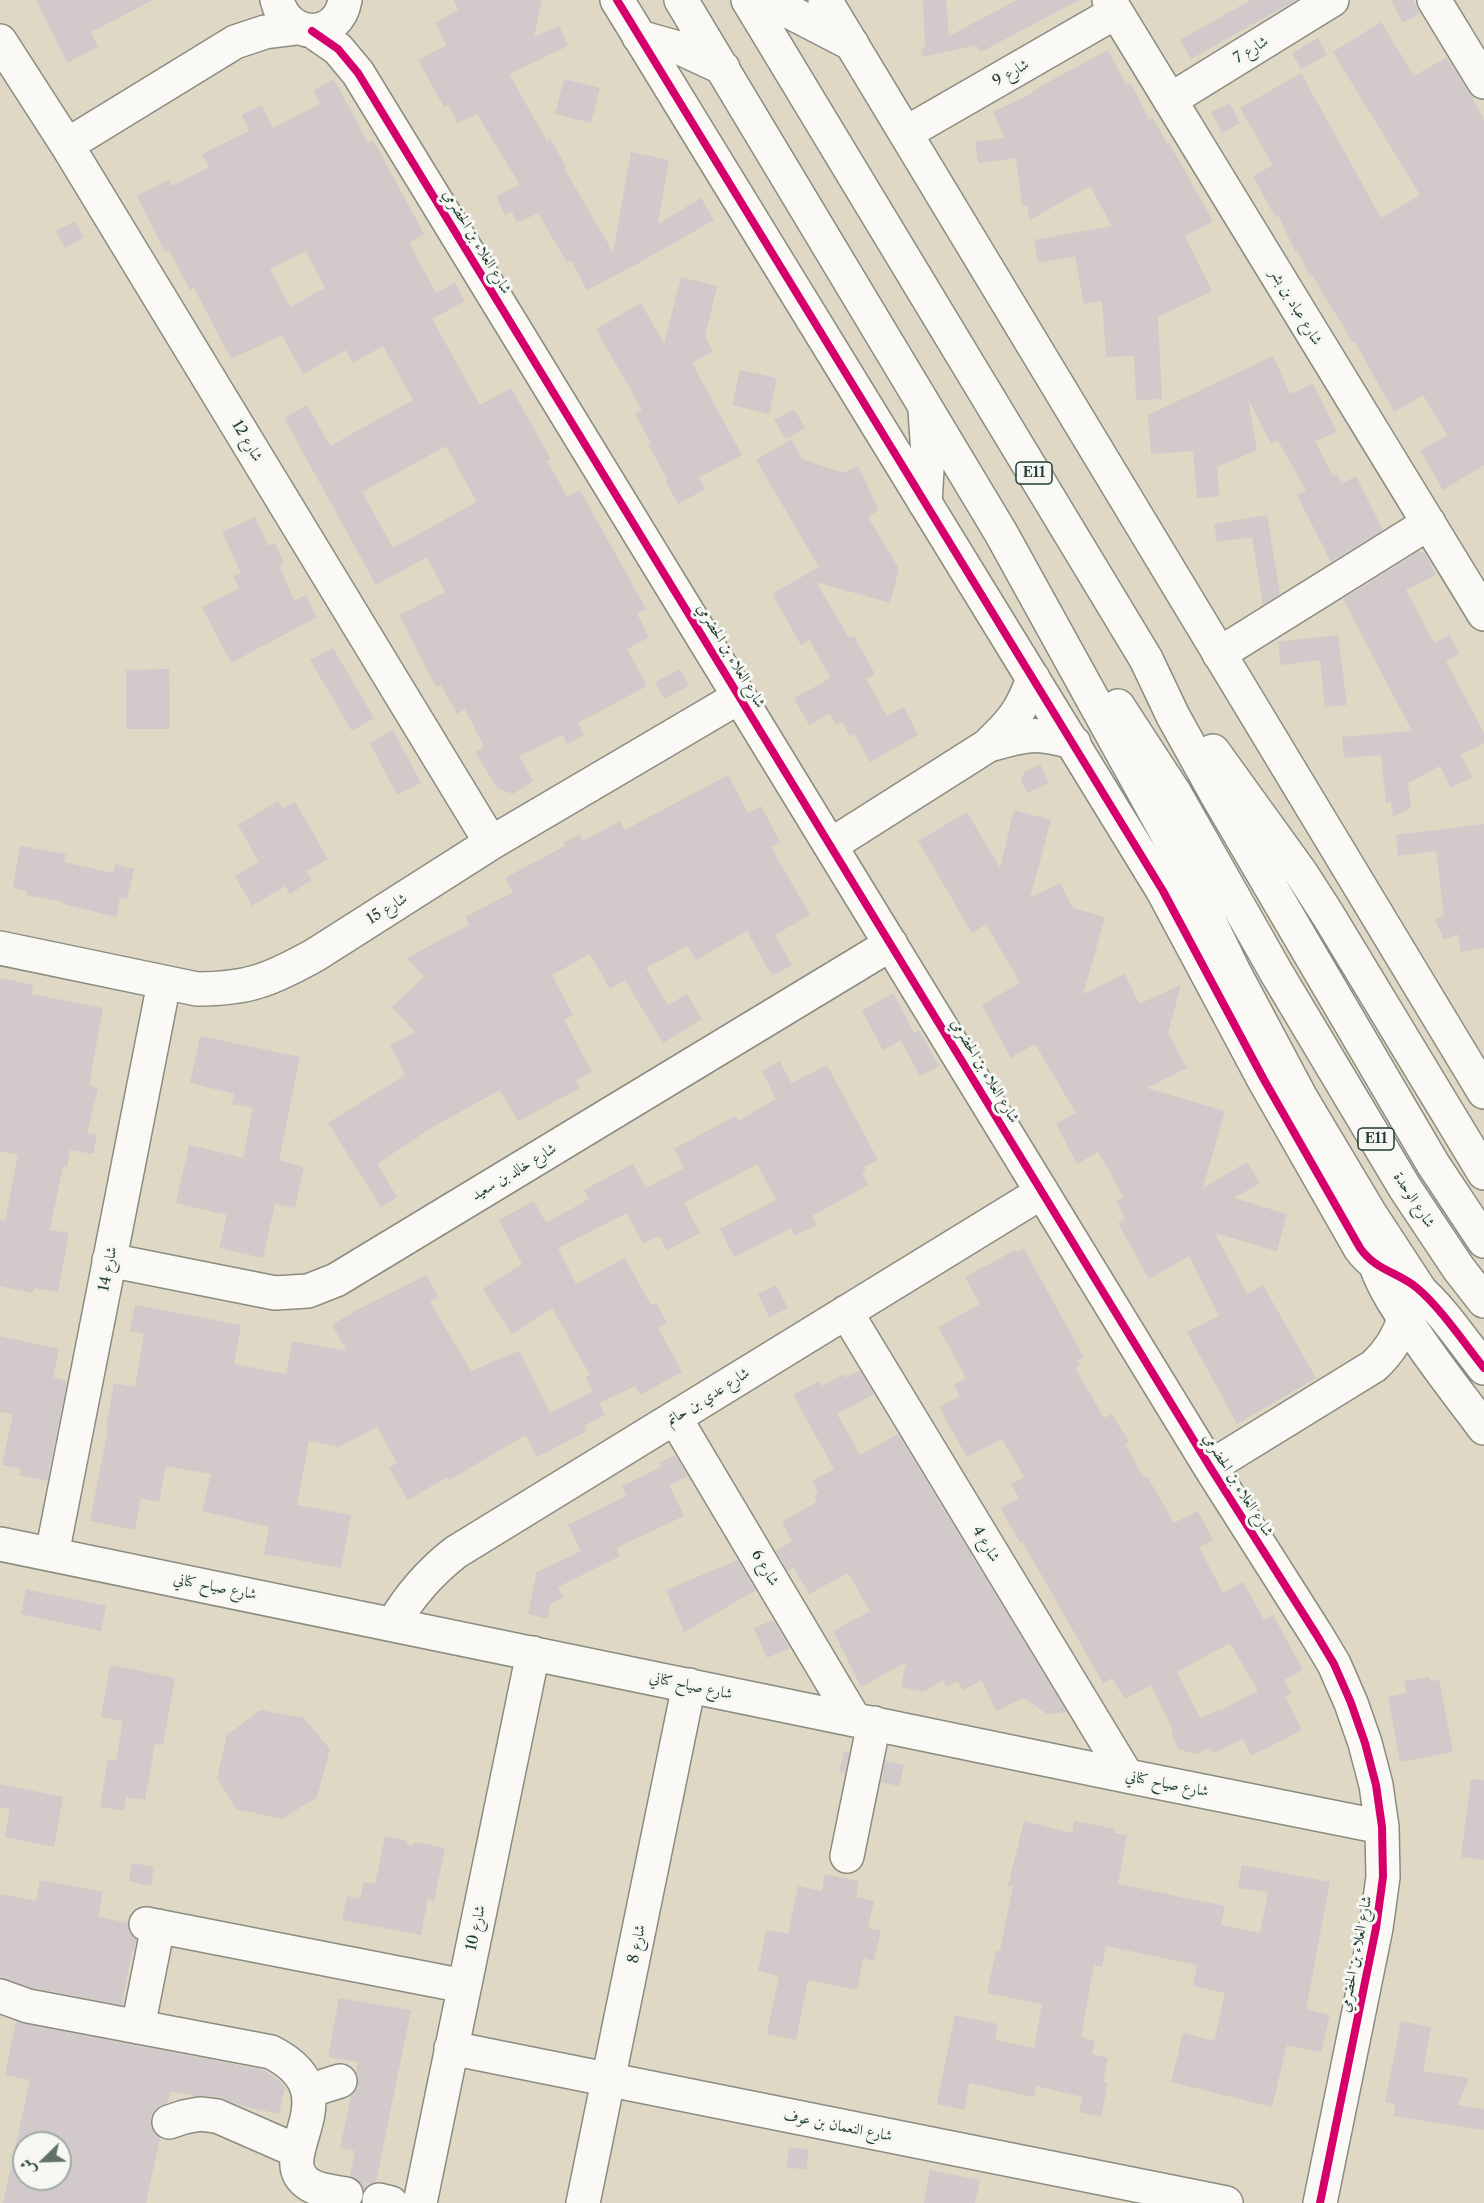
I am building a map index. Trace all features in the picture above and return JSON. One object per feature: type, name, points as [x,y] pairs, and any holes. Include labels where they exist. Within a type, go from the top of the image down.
[{"type":"main road","points":[[235,42],[270,0]]},
{"type":"main road","name":"شارع العلاء بن الحضرمي","points":[[277,0],[280,12],[338,49],[358,73],[1210,1467],[1334,1664],[1365,1743],[1376,1785],[1382,1827],[1383,1877],[1376,1928],[1320,2203]]},
{"type":"main road","points":[[616,0],[1074,743],[1172,907],[1263,1078],[1360,1248],[1376,1266],[1406,1280],[1412,1304],[1484,1368]]},
{"type":"main road","name":"E11","points":[[681,0],[1001,533]]},
{"type":"main road","name":"E11","points":[[748,0],[1146,659],[1192,753],[1433,1164],[1484,1241]]},
{"type":"main road","points":[[767,0],[852,44]]},
{"type":"main road","points":[[825,0],[1484,1092]]},
{"type":"main road","name":"شارع 7","points":[[1170,100],[1332,0]]},
{"type":"main road","points":[[1434,0],[1484,82]]},
{"type":"main road","points":[[67,145],[235,42],[265,32],[326,27],[338,18],[345,2]]},
{"type":"main road","name":"شارع العلاء بن الحضرمي","points":[[345,2],[347,40],[358,73]]},
{"type":"main road","name":"شارع عباد بن بشر","points":[[1113,6],[1482,606]]},
{"type":"main road","name":"شارع 9","points":[[906,133],[1113,6]]},
{"type":"main road","points":[[639,37],[682,49],[723,68]]},
{"type":"main road","name":"شارع 12","points":[[0,41],[67,145],[491,843]]},
{"type":"main road","points":[[924,405],[928,454],[925,502]]},
{"type":"main road","points":[[1219,654],[1429,523]]},
{"type":"main road","points":[[1001,533],[1166,832],[1234,972],[1301,1098],[1369,1212],[1412,1304],[1436,1365],[1484,1428]]},
{"type":"main road","name":"شارع الوحدة","points":[[1001,533],[1153,759],[1276,972],[1406,1188],[1459,1269],[1484,1301]]},
{"type":"main road","points":[[1146,659],[1301,873],[1484,1173]]},
{"type":"main road","points":[[831,844],[987,746],[1020,711],[1034,678]]},
{"type":"main road","name":"شارع 15","points":[[0,948],[197,989],[228,989],[268,979],[315,955],[491,843],[739,697]]},
{"type":"main road","points":[[987,746],[1035,734],[1074,743]]},
{"type":"main road","name":"شارع خالد بن سعيد","points":[[109,1260],[275,1293],[308,1291],[336,1280],[891,944]]},
{"type":"main road","name":"شارع 14","points":[[52,1554],[164,983]]},
{"type":"main road","name":"شارع عدي بن حاتم","points":[[393,1623],[414,1591],[449,1558],[1042,1192]]},
{"type":"main road","points":[[1210,1467],[1374,1366],[1383,1358],[1396,1339],[1412,1304]]},
{"type":"main road","name":"شارع 4","points":[[846,1312],[1127,1776]]},
{"type":"main road","points":[[1374,1366],[1406,1360],[1436,1365]]},
{"type":"main road","name":"شارع 6","points":[[675,1418],[864,1721]]},
{"type":"main road","name":"شارع صياح كناني","points":[[0,1544],[1382,1827]]},
{"type":"main road","name":"شارع 10","points":[[420,2203],[533,1653]]},
{"type":"main road","name":"شارع 8","points":[[583,2203],[689,1685]]},
{"type":"main road","points":[[847,1856],[864,1721]]},
{"type":"main road","points":[[138,2027],[152,1925],[464,1986]]},
{"type":"main road","points":[[0,1996],[28,2006],[271,2052],[294,2067],[308,2091],[310,2104],[308,2119],[297,2151],[297,2170],[311,2186],[346,2194]]},
{"type":"main road","name":"شارع النعمان بن عوف","points":[[451,2048],[1226,2203]]},
{"type":"main road","points":[[308,2091],[340,2081]]},
{"type":"main road","points":[[170,2122],[192,2115],[217,2116],[297,2151]]},
{"type":"building","points":[[36,0],[153,0],[91,32],[98,47],[67,63]]},
{"type":"building","points":[[454,0],[542,0],[534,37],[559,26],[568,46],[509,74],[548,143],[549,137],[566,166],[564,168],[613,252],[631,152],[669,160],[658,224],[701,198],[714,220],[587,290],[571,260],[567,263],[538,213],[517,223],[512,212],[505,215],[496,196],[520,185],[477,114],[457,123],[448,105],[444,107],[418,60],[447,45],[435,23],[458,10]]},
{"type":"building","points":[[923,0],[946,0],[949,36],[1017,0],[1079,0],[981,52],[976,45],[923,57],[921,50],[925,48]]},
{"type":"building","points":[[1251,0],[1296,0],[1191,59],[1180,40]]},
{"type":"building","points":[[1391,0],[1413,0],[1420,13],[1403,23]]},
{"type":"building","points":[[1381,22],[1414,76],[1447,57],[1468,92],[1474,97],[1472,98],[1484,120],[1484,465],[1443,490],[1420,451],[1447,435],[1423,395],[1394,412],[1355,342],[1353,343],[1312,275],[1310,276],[1278,215],[1275,217],[1253,176],[1273,165],[1240,108],[1301,73],[1381,218],[1420,195],[1333,52]]},
{"type":"building","points":[[1318,38],[1327,55],[1301,69],[1292,53]]},
{"type":"building","points":[[1108,50],[1126,85],[1131,83],[1149,120],[1153,118],[1167,144],[1169,143],[1213,221],[1185,236],[1212,291],[1158,317],[1162,399],[1136,400],[1134,356],[1106,357],[1102,301],[1084,304],[1075,256],[1038,263],[1034,240],[1112,226],[1090,186],[1030,220],[1027,206],[1022,206],[1016,158],[978,163],[975,142],[1005,138],[993,112],[1033,93],[1032,91]]},
{"type":"building","points":[[334,79],[368,143],[373,140],[424,234],[409,243],[436,293],[455,283],[465,301],[432,319],[480,405],[511,388],[551,459],[547,461],[567,496],[580,490],[646,609],[637,614],[649,637],[627,649],[647,686],[578,723],[584,735],[567,744],[563,735],[519,756],[533,781],[513,794],[498,789],[475,752],[484,747],[465,709],[457,714],[441,685],[436,687],[399,615],[445,592],[427,557],[376,585],[284,418],[307,405],[330,446],[413,400],[383,346],[353,363],[346,350],[303,374],[282,335],[231,359],[194,288],[190,290],[169,250],[165,252],[137,196],[169,180],[172,186],[209,167],[202,154],[249,131],[242,115],[261,105],[273,128],[320,104],[313,91]],"holes":[[[306,251],[325,288],[290,307],[270,269]],[[446,446],[477,502],[393,548],[362,492]]]},
{"type":"building","points":[[564,79],[600,88],[591,123],[555,114]]},
{"type":"building","points":[[1230,103],[1240,123],[1222,133],[1211,112]]},
{"type":"building","points":[[75,221],[84,238],[65,248],[56,231]]},
{"type":"building","points":[[681,277],[717,286],[705,337],[713,351],[692,363],[742,455],[699,477],[705,489],[678,504],[666,482],[668,480],[648,445],[651,443],[635,414],[642,410],[596,329],[641,303],[664,344]]},
{"type":"building","points":[[1273,356],[1290,394],[1313,384],[1337,432],[1315,441],[1333,476],[1337,474],[1341,484],[1356,476],[1383,530],[1331,562],[1297,495],[1306,490],[1278,441],[1271,444],[1248,398],[1257,450],[1217,467],[1219,496],[1197,498],[1193,451],[1151,454],[1148,415]]},
{"type":"building","points":[[740,370],[777,378],[769,414],[732,405]]},
{"type":"building","points":[[794,409],[805,428],[786,439],[774,420]]},
{"type":"building","points":[[792,439],[802,459],[843,473],[858,466],[879,510],[868,517],[899,569],[890,603],[816,582],[849,638],[854,636],[875,674],[866,679],[887,716],[904,707],[918,735],[870,762],[854,734],[850,736],[842,722],[836,725],[830,713],[809,725],[794,698],[831,678],[809,640],[801,645],[772,594],[819,567],[756,460]]},
{"type":"building","points":[[1267,515],[1280,594],[1263,605],[1252,537],[1217,542],[1214,524]]},
{"type":"building","points":[[255,517],[268,546],[275,543],[284,563],[279,565],[294,600],[306,595],[317,617],[231,663],[202,607],[239,588],[233,576],[241,573],[222,532]]},
{"type":"building","points":[[1418,552],[1425,553],[1436,575],[1406,590],[1434,643],[1449,635],[1459,654],[1446,661],[1484,733],[1484,743],[1461,755],[1472,777],[1451,788],[1440,766],[1408,783],[1411,808],[1393,817],[1391,802],[1386,803],[1381,755],[1344,758],[1342,737],[1412,731],[1343,599]]},
{"type":"building","points":[[1338,635],[1347,705],[1325,707],[1320,660],[1281,665],[1278,642]]},
{"type":"building","points":[[333,648],[374,718],[352,731],[310,660]]},
{"type":"building","points":[[169,669],[170,729],[126,729],[126,670]]},
{"type":"building","points":[[680,669],[689,686],[664,699],[655,682]]},
{"type":"building","points":[[393,730],[421,783],[397,795],[370,743]]},
{"type":"building","points":[[1040,764],[1049,783],[1027,793],[1021,781],[1024,772]]},
{"type":"building","points":[[728,775],[748,813],[761,806],[780,842],[771,847],[810,915],[775,935],[792,965],[772,976],[747,931],[696,960],[687,946],[646,968],[668,1005],[687,994],[702,1019],[663,1043],[625,980],[610,989],[590,954],[552,975],[573,1015],[564,1020],[592,1072],[576,1080],[580,1088],[518,1121],[500,1090],[436,1125],[377,1164],[397,1197],[381,1207],[328,1123],[405,1075],[390,1045],[415,1032],[392,1007],[424,977],[407,958],[469,925],[465,917],[513,892],[505,878],[565,846],[563,843],[580,834],[583,841],[620,821],[625,830]]},
{"type":"building","points":[[278,801],[283,809],[295,802],[328,859],[306,871],[312,880],[290,894],[285,886],[252,906],[235,876],[259,862],[238,825]]},
{"type":"building","points":[[1014,810],[1051,820],[1030,898],[1060,883],[1073,908],[1105,917],[1083,994],[1125,974],[1139,1004],[1181,985],[1168,1033],[1187,1068],[1147,1088],[1225,1111],[1203,1188],[1247,1162],[1260,1183],[1234,1198],[1287,1214],[1277,1251],[1215,1233],[1247,1294],[1263,1285],[1316,1378],[1237,1424],[1187,1332],[1219,1316],[1189,1256],[1149,1279],[1118,1223],[1125,1219],[1116,1201],[1124,1197],[1098,1152],[1077,1164],[1056,1124],[1076,1113],[1035,1044],[1011,1058],[982,1005],[1020,983],[986,924],[972,933],[918,841],[967,812],[1000,868]]},
{"type":"building","points":[[1484,824],[1484,948],[1461,952],[1458,934],[1444,940],[1435,919],[1444,915],[1436,851],[1398,856],[1396,835]]},
{"type":"building","points":[[20,846],[66,854],[64,862],[113,873],[115,864],[134,869],[127,899],[120,898],[116,917],[63,904],[63,902],[26,895],[27,891],[13,888]]},
{"type":"building","points":[[0,978],[34,985],[31,994],[103,1008],[89,1085],[98,1088],[87,1133],[97,1135],[93,1154],[70,1150],[67,1167],[63,1166],[50,1230],[69,1233],[58,1292],[34,1288],[32,1293],[0,1286],[0,1220],[5,1222],[18,1155],[0,1151]]},
{"type":"building","points":[[893,993],[914,1033],[883,1050],[862,1011]]},
{"type":"building","points":[[919,1030],[939,1066],[920,1076],[901,1041]]},
{"type":"building","points":[[200,1036],[300,1057],[279,1160],[304,1167],[295,1208],[275,1204],[263,1258],[219,1248],[227,1215],[176,1203],[189,1145],[243,1158],[253,1108],[232,1104],[234,1094],[190,1083]]},
{"type":"building","points":[[780,1061],[791,1083],[827,1065],[878,1160],[864,1167],[866,1172],[862,1174],[868,1185],[812,1216],[816,1225],[795,1236],[791,1228],[734,1257],[720,1229],[776,1200],[757,1164],[684,1203],[700,1233],[667,1250],[659,1236],[643,1244],[627,1213],[558,1248],[576,1284],[625,1258],[651,1305],[656,1303],[667,1323],[658,1328],[682,1372],[640,1395],[635,1386],[599,1403],[605,1415],[584,1426],[587,1431],[537,1457],[526,1435],[449,1480],[447,1477],[408,1500],[389,1468],[397,1463],[377,1427],[339,1447],[309,1441],[297,1505],[351,1515],[341,1568],[264,1554],[269,1527],[202,1511],[211,1474],[166,1466],[159,1502],[141,1498],[135,1530],[90,1521],[108,1429],[106,1428],[114,1383],[135,1387],[144,1334],[130,1331],[135,1305],[241,1325],[234,1364],[286,1374],[292,1341],[347,1351],[332,1325],[427,1275],[438,1297],[430,1302],[471,1371],[519,1351],[550,1413],[593,1391],[585,1377],[590,1375],[552,1308],[512,1334],[483,1289],[522,1264],[499,1220],[534,1201],[546,1223],[589,1199],[584,1190],[633,1164],[646,1188],[684,1168],[674,1149],[735,1116],[738,1121],[776,1099],[762,1071]]},
{"type":"building","points":[[1024,1249],[1084,1357],[1078,1361],[1080,1365],[1075,1368],[1104,1418],[1112,1414],[1129,1442],[1125,1444],[1144,1478],[1147,1476],[1174,1523],[1198,1511],[1213,1540],[1199,1547],[1223,1593],[1243,1582],[1264,1620],[1273,1615],[1303,1670],[1284,1680],[1291,1693],[1285,1696],[1302,1730],[1251,1756],[1243,1739],[1213,1753],[1210,1748],[1196,1754],[1178,1749],[1171,1732],[1173,1730],[1151,1685],[1125,1699],[1112,1678],[1103,1683],[1022,1541],[1020,1543],[1009,1524],[1001,1508],[1019,1498],[1011,1484],[1024,1477],[1002,1439],[967,1457],[939,1407],[960,1396],[954,1385],[966,1378],[938,1327],[980,1304],[965,1277],[1015,1250],[1016,1252]],"holes":[[[1230,1643],[1258,1691],[1200,1718],[1177,1672]]]},
{"type":"building","points":[[776,1285],[788,1308],[769,1317],[758,1294]]},
{"type":"building","points":[[0,1336],[59,1349],[53,1377],[67,1381],[47,1481],[19,1475],[21,1469],[2,1465],[13,1414],[0,1412]]},
{"type":"building","points":[[860,1370],[874,1394],[837,1414],[860,1455],[898,1434],[1067,1712],[1047,1714],[1024,1698],[996,1711],[982,1680],[963,1690],[958,1681],[947,1687],[943,1680],[923,1692],[901,1687],[906,1662],[861,1687],[833,1631],[870,1611],[848,1573],[809,1594],[794,1568],[788,1571],[776,1551],[792,1541],[782,1522],[817,1502],[814,1496],[818,1493],[812,1481],[834,1469],[793,1395],[819,1381],[822,1386],[844,1374],[846,1378]]},
{"type":"building","points":[[675,1455],[688,1476],[669,1485],[684,1516],[616,1548],[620,1556],[558,1587],[563,1598],[551,1603],[547,1619],[528,1614],[535,1573],[581,1551],[568,1525],[626,1496],[622,1486],[661,1467],[659,1463]]},
{"type":"building","points":[[738,1560],[756,1590],[684,1632],[666,1590]]},
{"type":"building","points":[[26,1589],[106,1606],[101,1631],[21,1614]]},
{"type":"building","points":[[773,1620],[790,1648],[767,1658],[754,1628]]},
{"type":"building","points":[[110,1665],[175,1678],[163,1745],[155,1744],[145,1800],[126,1797],[124,1811],[100,1807],[108,1759],[116,1761],[123,1721],[101,1717]]},
{"type":"building","points":[[1430,1677],[1430,1681],[1439,1680],[1453,1752],[1400,1762],[1388,1697],[1407,1693],[1404,1681]]},
{"type":"building","points":[[260,1710],[304,1718],[330,1749],[317,1797],[282,1819],[236,1809],[217,1778],[227,1735]]},
{"type":"building","points":[[844,1751],[849,1752],[845,1773],[839,1772]]},
{"type":"building","points":[[885,1761],[904,1765],[899,1786],[881,1782]]},
{"type":"building","points":[[1471,1779],[1484,1780],[1484,1860],[1461,1857]]},
{"type":"building","points":[[0,1784],[63,1797],[54,1847],[5,1837],[10,1809],[0,1807]]},
{"type":"building","points":[[1024,1821],[1072,1833],[1074,1821],[1115,1829],[1115,1833],[1127,1835],[1118,1884],[1225,1906],[1221,1925],[1260,1933],[1268,1892],[1238,1888],[1242,1865],[1330,1882],[1306,2009],[1330,2015],[1321,2052],[1287,2045],[1272,2107],[1171,2082],[1183,2033],[1214,2041],[1225,1993],[1193,1986],[1197,1965],[1106,1946],[1102,1967],[1094,1965],[1081,2037],[1095,2041],[1092,2054],[1108,2058],[1103,2082],[1108,2083],[1101,2117],[1079,2112],[1083,2097],[1036,2086],[1034,2097],[969,2083],[964,2110],[937,2104],[955,2015],[998,2024],[995,2040],[1034,2048],[1042,2004],[987,1993],[996,1951],[1000,1951],[1013,1886],[1008,1886]]},
{"type":"building","points":[[385,1836],[405,1840],[410,1846],[416,1842],[445,1848],[434,1901],[428,1899],[421,1935],[342,1920],[347,1896],[360,1899],[364,1882],[375,1884]]},
{"type":"building","points":[[132,1863],[154,1867],[151,1886],[129,1881]]},
{"type":"building","points":[[825,1874],[859,1881],[856,1897],[874,1901],[868,1928],[881,1931],[874,1961],[863,1958],[857,1990],[808,1980],[796,2040],[767,2034],[779,1976],[758,1971],[766,1930],[788,1934],[798,1886],[822,1891]]},
{"type":"building","points":[[40,1880],[103,1892],[98,1917],[128,1923],[129,1931],[136,1939],[122,2005],[33,1988],[0,1978],[0,1894],[36,1901]]},
{"type":"building","points":[[339,1998],[411,2010],[376,2182],[364,2190],[358,2180],[350,2176],[355,2151],[340,2148],[351,2096],[358,2085],[356,2072],[358,2062],[328,2057]]},
{"type":"building","points":[[1401,2021],[1431,2027],[1423,2071],[1469,2078],[1458,2105],[1484,2109],[1484,2130],[1393,2116],[1395,2104],[1385,2102]]},
{"type":"building","points":[[16,2022],[264,2070],[285,2087],[279,2114],[239,2105],[220,2097],[195,2096],[170,2091],[168,2103],[155,2109],[151,2118],[151,2128],[160,2138],[146,2203],[3,2203],[12,2162],[12,2191],[72,2191],[72,2131],[19,2131],[30,2080],[5,2075]]},
{"type":"building","points":[[789,2147],[809,2150],[806,2170],[787,2167]]},
{"type":"building","points":[[930,2170],[980,2180],[975,2203],[924,2203]]},
{"type":"cycle path","points":[[617,0],[1163,891],[1263,1078],[1360,1248],[1373,1262],[1410,1283],[1426,1296],[1484,1368]]},
{"type":"cycle path","points":[[312,31],[338,49],[358,73],[1210,1467],[1334,1664],[1365,1743],[1376,1785],[1382,1827],[1383,1877],[1376,1928],[1320,2203]]}]
